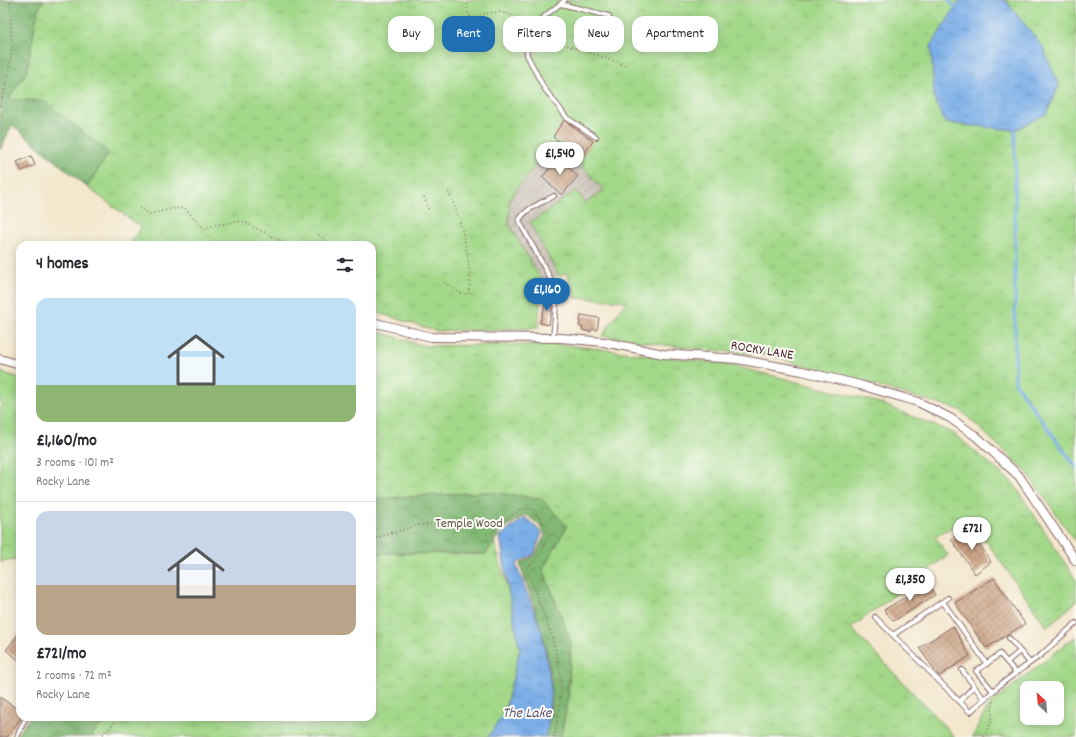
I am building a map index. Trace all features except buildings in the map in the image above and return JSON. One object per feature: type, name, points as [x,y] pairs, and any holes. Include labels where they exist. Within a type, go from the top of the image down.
[{"type":"street","name":"ROCKY LANE","points":[[376,323],[431,336],[553,338],[604,342],[663,354],[737,359],[860,385],[918,402],[950,418],[977,437],[1019,476],[1076,561]]},
{"type":"street","points":[[0,359],[16,364]]},
{"type":"lane","points":[[565,0],[545,16],[532,31],[526,41],[527,55],[544,88],[567,118],[596,137]]},
{"type":"lane","points":[[561,4],[609,16]]},
{"type":"lane","points":[[553,338],[557,294],[548,274],[519,221],[522,215],[527,211],[554,196]]},
{"type":"lane","points":[[893,635],[948,598]]},
{"type":"lane","points":[[942,602],[987,664]]},
{"type":"lane","points":[[875,617],[970,712],[993,691],[1030,663],[1076,623]]},
{"type":"lane","points":[[1009,638],[1030,663]]},
{"type":"lane","points":[[1007,662],[1020,651]]},
{"type":"lane","points":[[993,691],[976,671],[1000,654],[1016,673]]},
{"type":"lane","points":[[962,670],[984,699]]},
{"type":"lane","points":[[960,701],[974,686]]},
{"type":"lane","points":[[17,737],[24,721]]},
{"type":"path","points":[[0,106],[7,81],[12,51],[10,0]]},
{"type":"path","points":[[444,282],[462,294],[468,294],[470,287],[468,259],[455,205],[448,191]]},
{"type":"path","points":[[424,197],[429,211]]},
{"type":"path","points":[[139,208],[150,214],[176,208],[186,210],[204,229],[214,225],[242,221],[281,241]]},
{"type":"path","points":[[319,235],[326,241]]},
{"type":"path","points":[[376,538],[419,525],[506,519],[522,509],[533,509],[543,522],[549,534],[540,556],[526,569],[545,619],[557,659],[561,683],[554,737]]},
{"type":"path","points":[[984,737],[992,722],[993,702],[989,695]]},
{"type":"path","points":[[100,737],[116,721]]},
{"type":"shaded area","points":[[547,151],[565,152],[582,166],[604,191],[585,203],[576,190],[530,223],[559,276],[542,281],[509,224],[510,198]]},
{"type":"green space","points":[[0,0],[1076,0],[1076,542],[1025,470],[960,410],[772,356],[673,346],[602,336],[626,301],[576,298],[567,273],[559,276],[530,223],[576,190],[585,203],[604,191],[582,166],[565,152],[547,151],[510,198],[509,224],[542,281],[538,328],[436,331],[376,312],[376,241],[132,241],[141,227],[87,187],[108,153],[9,100]]},
{"type":"green space","points":[[0,0],[44,0],[38,10],[27,71],[9,99],[44,101],[109,153],[87,187],[12,125],[0,150]]},
{"type":"green space","points":[[376,331],[425,346],[557,344],[726,364],[877,402],[953,433],[1014,484],[1076,580],[1076,602],[1047,627],[969,517],[935,537],[948,555],[851,628],[955,737],[561,737],[568,698],[571,642],[543,569],[566,526],[486,492],[376,499]]},
{"type":"green space","points":[[0,372],[16,377],[16,559],[0,562]]},
{"type":"green space","name":"Temple Wood","points":[[486,492],[541,498],[567,526],[543,569],[571,642],[568,698],[561,737],[545,737],[550,715],[551,694],[546,649],[520,564],[535,555],[545,535],[539,525],[526,514],[501,531],[486,554],[376,554],[376,499]]},
{"type":"green space","points":[[494,542],[508,589],[520,649],[504,714],[488,737],[92,737],[97,727],[110,721],[376,721],[376,554],[486,554]]},
{"type":"green space","points":[[1076,636],[1076,737],[972,737],[989,705]]},
{"type":"green space","points":[[27,721],[110,721],[97,727],[92,737],[15,737]]},
{"type":"water","points":[[960,0],[1005,0],[1043,47],[1059,86],[1046,114],[1015,130],[945,123],[934,98],[931,46]]},
{"type":"water","name":"The Lake","points":[[525,517],[542,533],[534,554],[516,564],[542,632],[551,687],[548,726],[545,737],[488,737],[504,714],[520,649],[508,589],[500,536]]},
{"type":"waterway","points":[[949,0],[955,7]]},
{"type":"waterway","points":[[1015,130],[1015,383],[1076,467]]}]
